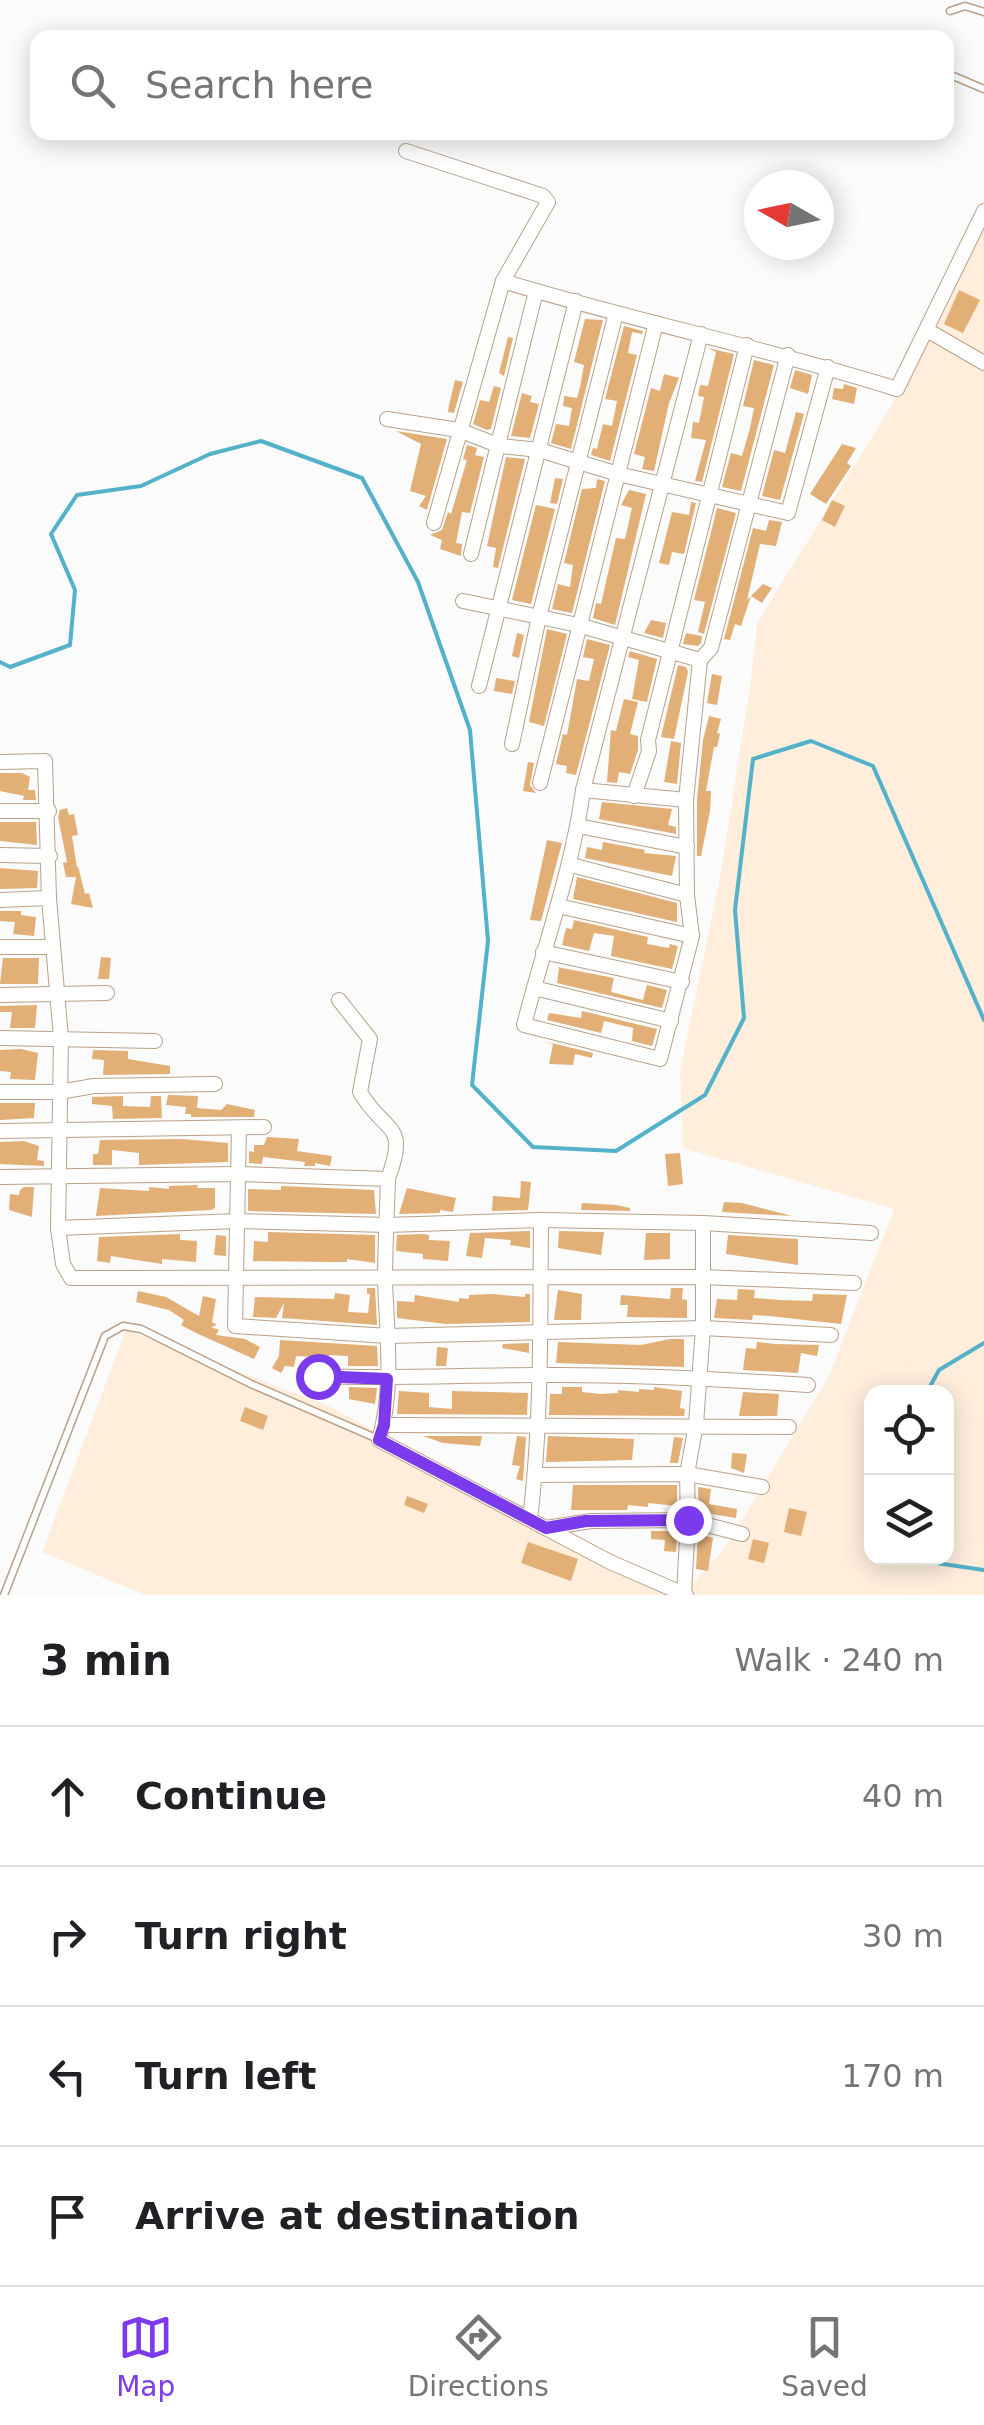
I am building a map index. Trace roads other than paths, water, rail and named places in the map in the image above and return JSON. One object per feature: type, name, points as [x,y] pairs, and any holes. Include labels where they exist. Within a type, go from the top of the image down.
[{"type":"street","points":[[406,151],[546,198],[547,206],[503,280],[434,522]]},
{"type":"street","points":[[503,280],[616,314],[788,355],[897,389],[984,211]]},
{"type":"street","points":[[471,554],[536,291]]},
{"type":"street","points":[[479,686],[576,301]]},
{"type":"street","points":[[512,744],[539,617],[616,314]]},
{"type":"street","points":[[540,783],[656,323]]},
{"type":"street","points":[[927,330],[984,364]]},
{"type":"street","points":[[701,334],[584,790],[571,865],[524,1025],[660,1059],[692,936],[687,894],[686,800],[700,660],[711,648],[788,355]]},
{"type":"street","points":[[634,796],[649,750],[648,740],[747,345]]},
{"type":"street","points":[[387,419],[459,430],[500,446],[540,450],[618,474],[788,513],[828,367]]},
{"type":"street","points":[[464,601],[578,625],[700,660]]},
{"type":"street","points":[[0,762],[45,761],[49,898],[61,1038],[58,1228],[62,1264],[71,1278],[702,1277],[854,1283]]},
{"type":"street","points":[[584,790],[686,800]]},
{"type":"street","points":[[0,811],[49,811]]},
{"type":"street","points":[[578,826],[687,847]]},
{"type":"street","points":[[0,854],[50,856]]},
{"type":"street","points":[[571,865],[687,894]]},
{"type":"street","points":[[0,900],[49,898]]},
{"type":"street","points":[[558,906],[692,936]]},
{"type":"street","points":[[0,947],[53,946]]},
{"type":"street","points":[[543,952],[682,982]]},
{"type":"street","points":[[534,988],[671,1021]]},
{"type":"street","points":[[0,995],[107,993]]},
{"type":"street","points":[[339,1000],[370,1039],[360,1092],[397,1139],[398,1151],[388,1179],[387,1379],[382,1432]]},
{"type":"street","points":[[0,1038],[154,1041]]},
{"type":"street","points":[[0,1092],[215,1084]]},
{"type":"street","points":[[0,1131],[264,1127]]},
{"type":"street","points":[[239,1128],[235,1326],[388,1336],[702,1328],[831,1335]]},
{"type":"street","points":[[0,1177],[238,1174],[388,1179]]},
{"type":"street","points":[[58,1228],[237,1221],[387,1224],[541,1220],[703,1223],[871,1233]]},
{"type":"street","points":[[530,1519],[540,1374],[541,1220]]},
{"type":"street","points":[[382,1432],[546,1528],[610,1562],[685,1594],[687,1474],[696,1424],[702,1328],[703,1223]]},
{"type":"street","points":[[318,1376],[387,1379],[540,1374],[808,1385]]},
{"type":"street","points":[[382,1432],[696,1424],[790,1428]]},
{"type":"street","points":[[535,1475],[687,1474],[762,1487]]},
{"type":"street","points":[[546,1528],[586,1521],[688,1520],[742,1534]]},
{"type":"lane","points":[[950,12],[964,6],[983,8]]},
{"type":"lane","points":[[954,77],[984,89]]},
{"type":"lane","points":[[4,1595],[105,1336],[123,1326],[142,1329],[251,1384],[382,1432]]},
{"type":"waterway","points":[[0,662],[10,667],[70,645],[75,590],[51,534],[77,495],[141,486],[210,454],[261,441],[362,478],[418,582],[470,730],[488,941],[472,1085],[533,1147],[616,1151],[705,1095],[744,1018],[735,910],[753,759],[811,741],[873,766],[984,1020]]},
{"type":"waterway","points":[[931,1385],[939,1370],[984,1343]]},
{"type":"waterway","points":[[950,1565],[984,1570]]}]
